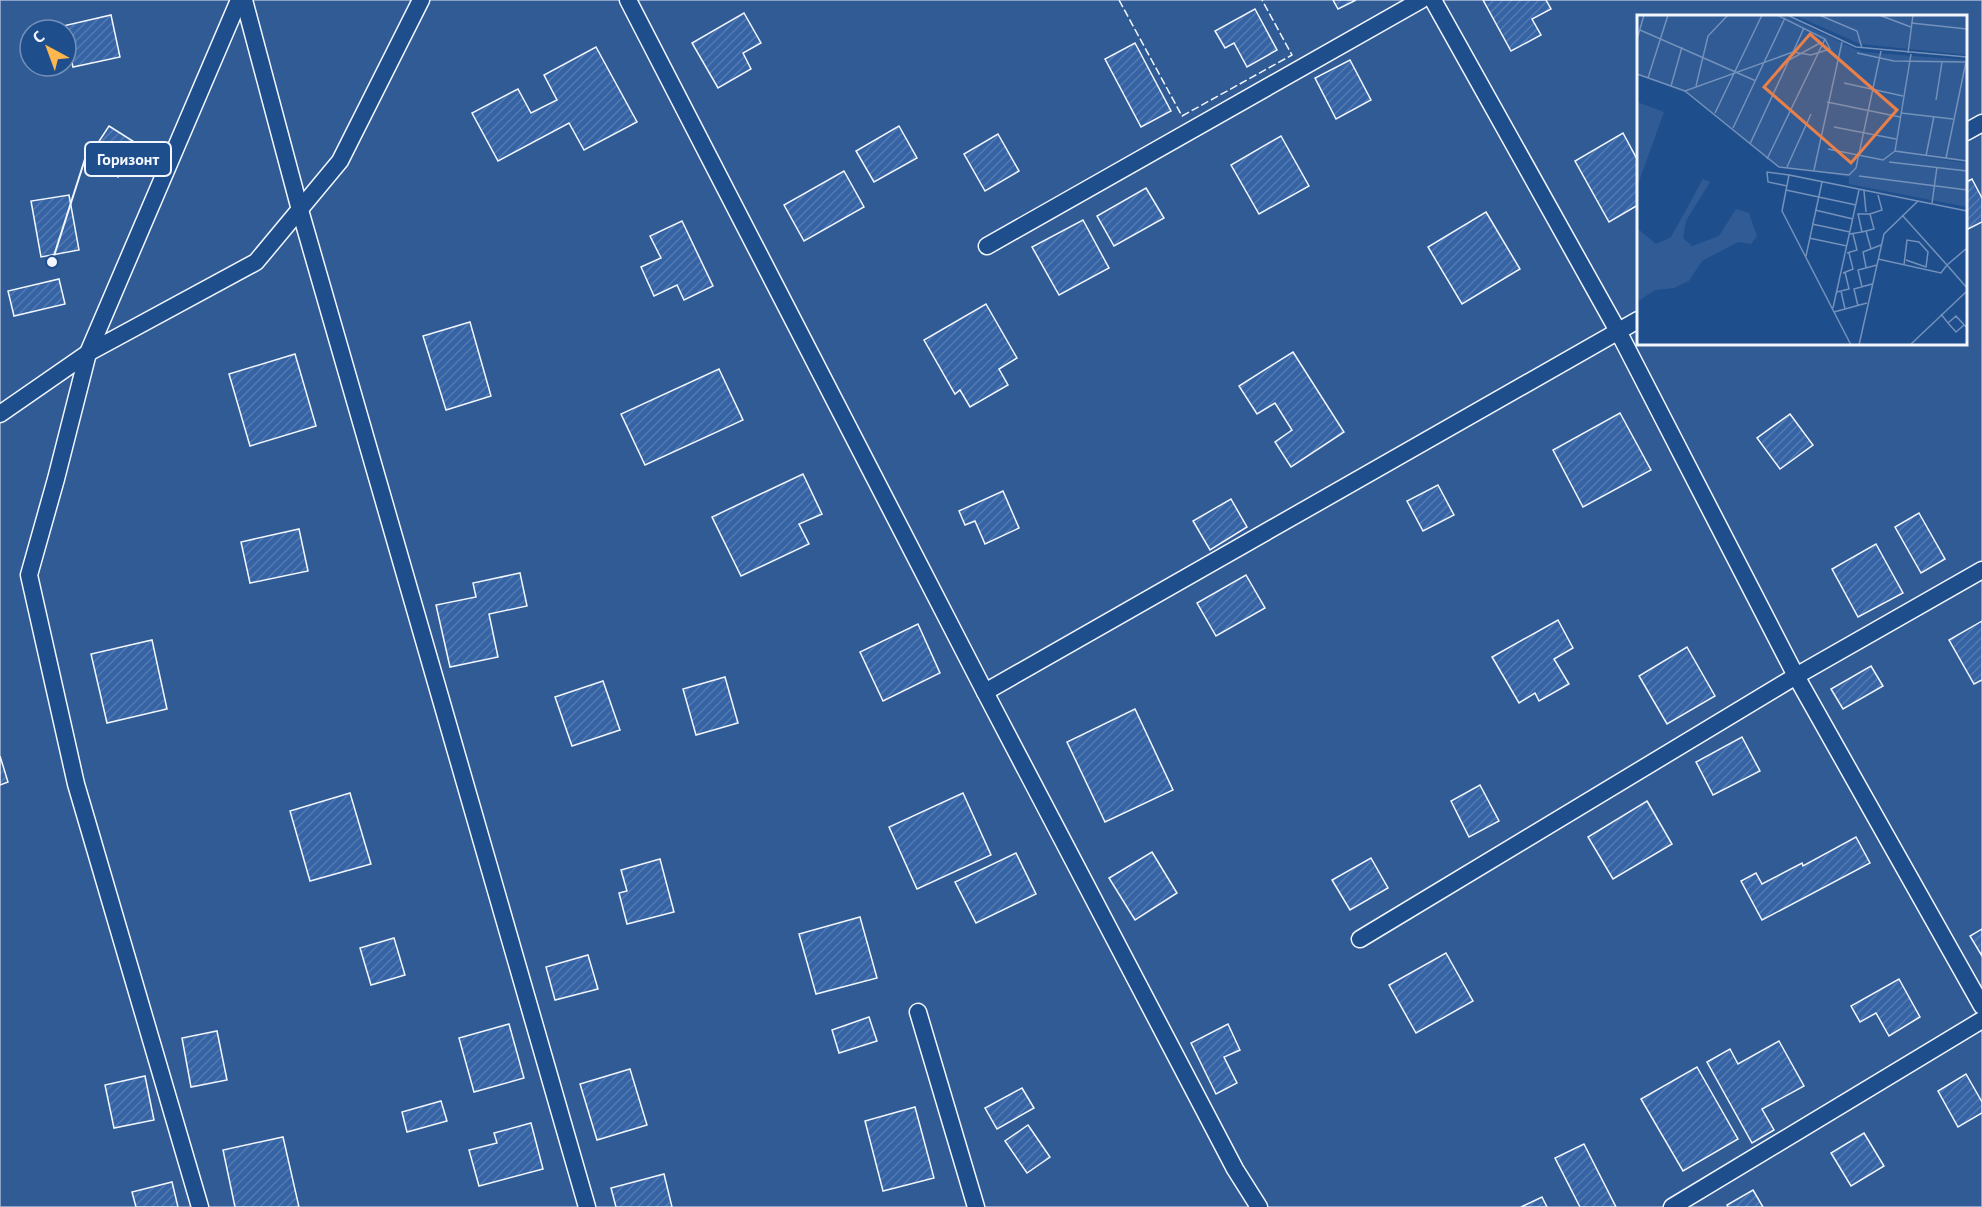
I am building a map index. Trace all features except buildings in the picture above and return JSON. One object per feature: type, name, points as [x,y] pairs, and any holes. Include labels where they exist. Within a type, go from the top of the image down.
[{"type":"lane","points":[[200,1207],[76,784],[29,575],[88,352],[239,0]]},
{"type":"lane","points":[[244,0],[300,210],[587,1207]]},
{"type":"lane","points":[[0,414],[88,352],[256,262],[340,161],[421,0]]},
{"type":"lane","points":[[628,0],[985,692],[1235,1169],[1259,1207]]},
{"type":"lane","points":[[987,246],[1421,0]]},
{"type":"lane","points":[[1433,0],[1618,331],[1796,676],[1982,1006]]},
{"type":"lane","points":[[1967,131],[1982,123]]},
{"type":"lane","points":[[985,692],[1637,321]]},
{"type":"lane","points":[[1360,939],[1796,676],[1982,570]]},
{"type":"lane","points":[[918,1012],[976,1207]]},
{"type":"lane","points":[[1671,1207],[1982,1020]]},
{"type":"shaded area","points":[[0,0],[1982,0],[1982,1207],[0,1207]]},
{"type":"fence","points":[[1119,0],[1182,116],[1292,55],[1262,0]]},
{"type":"place","name":"Горизонт","points":[[52,262]]}]
